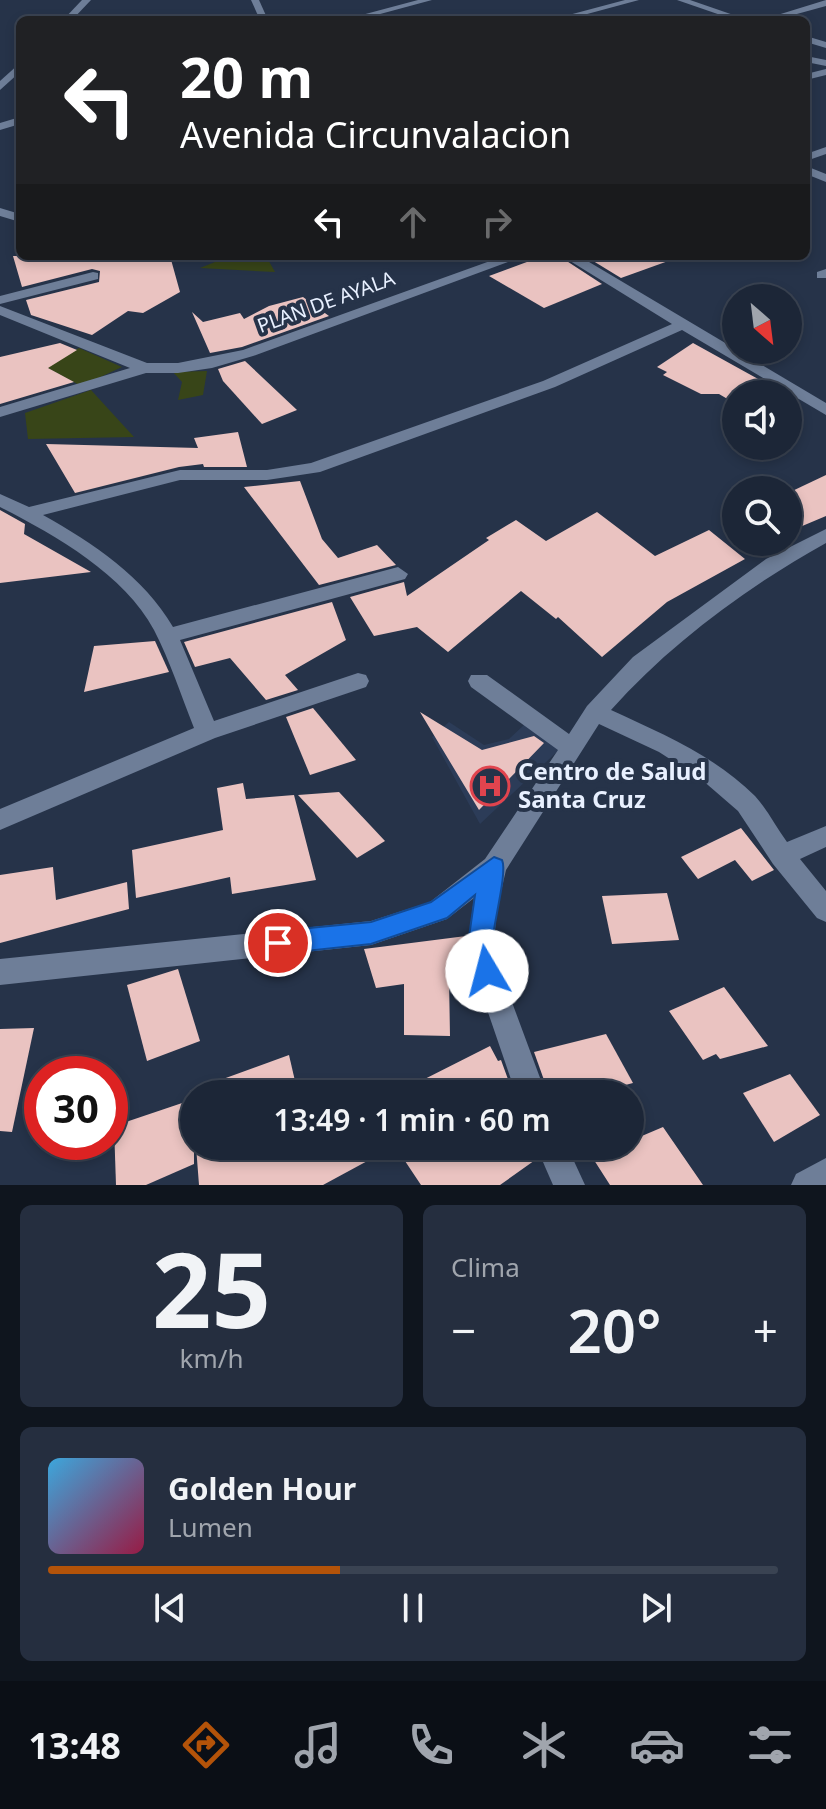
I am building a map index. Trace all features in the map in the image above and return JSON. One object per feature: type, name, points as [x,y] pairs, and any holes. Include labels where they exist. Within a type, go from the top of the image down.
[{"type":"street","points":[[71,16],[87,0]]},
{"type":"street","points":[[363,16],[428,0]]},
{"type":"street","points":[[570,16],[635,0]]},
{"type":"street","points":[[681,0],[731,16]]},
{"type":"street","points":[[779,16],[826,3]]},
{"type":"street","points":[[0,87],[16,70]]},
{"type":"street","name":"PLAN DE AYALA","points":[[145,368],[178,368],[248,353],[506,260]]},
{"type":"street","points":[[576,260],[826,410]]},
{"type":"street","points":[[0,300],[93,276]]},
{"type":"street","points":[[0,310],[145,368]]},
{"type":"street","points":[[29,513],[180,475],[267,475],[314,468],[549,384],[684,324]]},
{"type":"street","points":[[0,412],[145,368]]},
{"type":"street","points":[[0,500],[29,513],[134,587],[156,615],[167,636],[207,732]]},
{"type":"street","points":[[0,972],[371,933],[438,911],[494,867],[595,712],[641,662],[773,564],[826,535]]},
{"type":"street","points":[[167,636],[398,574]]},
{"type":"street","points":[[0,820],[207,732],[358,681]]},
{"type":"street","points":[[479,681],[573,749]]},
{"type":"street","points":[[595,712],[667,746],[709,772],[747,804],[782,856],[826,910]]},
{"type":"street","points":[[782,856],[826,836]]},
{"type":"street","points":[[494,867],[484,909],[480,951],[526,1080]]},
{"type":"street","points":[[557,1160],[569,1185]]},
{"type":"street","points":[[807,1185],[826,1174]]},
{"type":"shaded area","name":"Centro de Salud Santa Cruz","points":[[449,722],[484,745],[509,739],[525,724],[561,748],[480,824],[432,737]]},
{"type":"green space","points":[[220,260],[268,260],[275,272],[200,268]]},
{"type":"green space","points":[[79,348],[122,367],[81,386],[44,366]]},
{"type":"green space","points":[[207,371],[203,395],[178,400],[182,382],[173,372]]},
{"type":"green space","points":[[91,390],[134,437],[28,439],[25,413]]},
{"type":"building","points":[[13,256],[16,260],[171,260],[180,292],[143,313],[128,311],[92,335],[31,315],[26,300],[99,282],[100,271],[92,269],[22,287]]},
{"type":"building","points":[[532,260],[565,260],[602,284],[544,308],[489,276]]},
{"type":"building","points":[[592,260],[671,260],[621,278]]},
{"type":"building","points":[[303,297],[329,316],[242,347],[210,353],[192,312],[203,322],[240,313],[244,319],[269,306]]},
{"type":"building","points":[[60,343],[77,350],[48,368],[74,382],[0,404],[0,357]]},
{"type":"building","points":[[693,343],[722,359],[722,364],[731,364],[760,380],[722,380],[722,396],[701,394],[663,375],[667,372],[657,367]]},
{"type":"building","points":[[245,361],[297,410],[262,424],[223,381],[218,369]]},
{"type":"building","points":[[238,432],[247,467],[204,467],[203,464],[179,467],[75,493],[46,444],[198,448],[194,438]]},
{"type":"building","points":[[826,475],[826,516],[802,526],[802,486]]},
{"type":"building","points":[[300,481],[322,539],[338,558],[377,545],[396,565],[319,585],[244,487]]},
{"type":"building","points":[[0,510],[25,524],[24,534],[91,572],[0,583]]},
{"type":"building","points":[[597,512],[655,556],[709,530],[722,540],[722,556],[741,556],[745,559],[667,602],[602,657],[558,617],[556,619],[521,591],[448,652],[417,627],[374,636],[350,597],[404,582],[407,596],[516,520],[546,541]]},
{"type":"building","points":[[332,602],[346,640],[285,675],[298,690],[266,700],[230,658],[195,667],[184,642]]},
{"type":"building","points":[[155,641],[169,672],[84,692],[94,646]]},
{"type":"building","points":[[313,708],[356,760],[310,775],[286,717]]},
{"type":"building","name":"Centro de Salud Santa Cruz","points":[[420,712],[482,750],[534,736],[544,743],[479,810]]},
{"type":"building","points":[[243,783],[246,799],[294,795],[316,880],[232,894],[230,877],[136,898],[132,850],[223,830],[217,788]]},
{"type":"building","points":[[339,792],[385,841],[357,858],[298,795]]},
{"type":"building","points":[[741,828],[774,870],[752,881],[735,860],[698,879],[681,857]]},
{"type":"building","points":[[53,867],[56,900],[127,882],[129,909],[0,943],[0,875]]},
{"type":"building","points":[[667,893],[679,940],[612,944],[602,896]]},
{"type":"building","points":[[466,936],[464,952],[472,975],[449,978],[450,1036],[404,1035],[404,984],[376,988],[364,949]]},
{"type":"building","points":[[178,969],[200,1041],[147,1061],[127,985]]},
{"type":"building","points":[[724,987],[768,1046],[720,1059],[716,1054],[703,1060],[669,1011]]},
{"type":"building","points":[[34,1028],[28,1056],[24,1056],[24,1075],[12,1132],[0,1131],[0,1029]]},
{"type":"building","points":[[606,1034],[631,1080],[544,1080],[534,1052]]},
{"type":"building","points":[[490,1046],[498,1061],[501,1060],[508,1080],[423,1080]]},
{"type":"building","points":[[289,1055],[295,1080],[220,1080]]},
{"type":"building","points":[[790,1074],[820,1115],[774,1142],[743,1093]]},
{"type":"building","points":[[180,1104],[180,1160],[194,1160],[194,1164],[146,1185],[116,1185],[115,1160],[128,1160],[128,1121]]},
{"type":"building","points":[[663,1127],[703,1185],[610,1185],[594,1160],[644,1160],[644,1135]]},
{"type":"building","points":[[197,1160],[369,1160],[323,1185],[199,1185]]},
{"type":"building","points":[[404,1160],[535,1160],[500,1185],[421,1185]]},
{"type":"place","name":"Centro de Salud Santa Cruz","points":[[490,786]]},
{"type":"route","points":[[278,943],[371,933],[438,911],[494,867],[484,909],[480,951],[487,971]]}]
